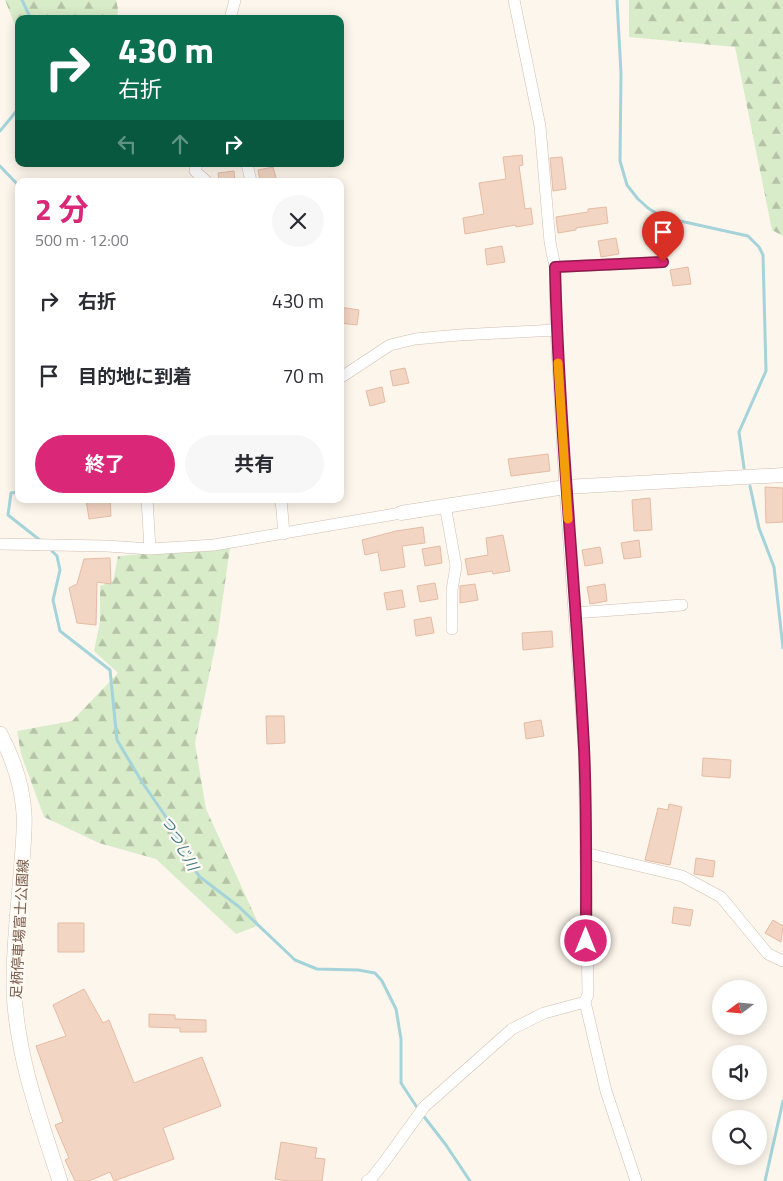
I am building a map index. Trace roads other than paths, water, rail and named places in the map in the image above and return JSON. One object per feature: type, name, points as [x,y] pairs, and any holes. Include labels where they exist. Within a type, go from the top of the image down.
[{"type":"main road","name":"足柄停車場富士公園線","points":[[0,734],[14,763],[24,813],[15,967],[16,1017],[24,1064],[60,1181]]},
{"type":"street","points":[[231,15],[235,0]]},
{"type":"street","points":[[514,0],[540,126],[550,242],[555,267],[556,330],[584,748],[588,994],[585,1002],[606,1091],[636,1181]]},
{"type":"street","points":[[196,167],[195,171],[203,178]]},
{"type":"street","points":[[555,267],[663,262]]},
{"type":"street","points":[[344,375],[390,345],[459,335],[556,330]]},
{"type":"street","points":[[0,544],[150,549],[214,545],[566,486],[783,475]]},
{"type":"street","points":[[147,503],[150,549]]},
{"type":"street","points":[[281,503],[284,534]]},
{"type":"street","points":[[445,505],[456,566],[452,590],[452,629]]},
{"type":"street","points":[[574,613],[682,605]]},
{"type":"street","points":[[585,853],[682,876],[721,897],[768,954],[783,961]]},
{"type":"street","points":[[367,1181],[380,1167],[424,1107],[512,1029],[544,1013],[585,1002]]},
{"type":"waterway","name":"つつじ川","points":[[22,0],[29,15]]},
{"type":"waterway","points":[[617,0],[621,73],[620,161],[627,185],[638,199],[662,217],[748,236],[759,247],[763,255],[766,371],[739,432],[744,468]]},
{"type":"waterway","name":"つつじ川","points":[[0,131],[15,113]]},
{"type":"waterway","name":"つつじ川","points":[[0,166],[15,182]]},
{"type":"waterway","points":[[750,486],[759,528],[774,567],[783,648]]},
{"type":"waterway","name":"つつじ川","points":[[15,492],[11,493],[8,515],[41,541]]},
{"type":"waterway","name":"つつじ川","points":[[50,549],[57,556],[60,570],[53,600],[60,631],[110,670],[117,740],[166,817],[185,857],[200,877],[238,906],[295,960],[317,969],[358,970],[375,973],[382,981],[396,1009],[401,1039],[401,1083],[418,1109]]},
{"type":"waterway","points":[[765,1181],[783,1101]]},
{"type":"waterway","name":"つつじ川","points":[[422,1114],[470,1181]]}]
